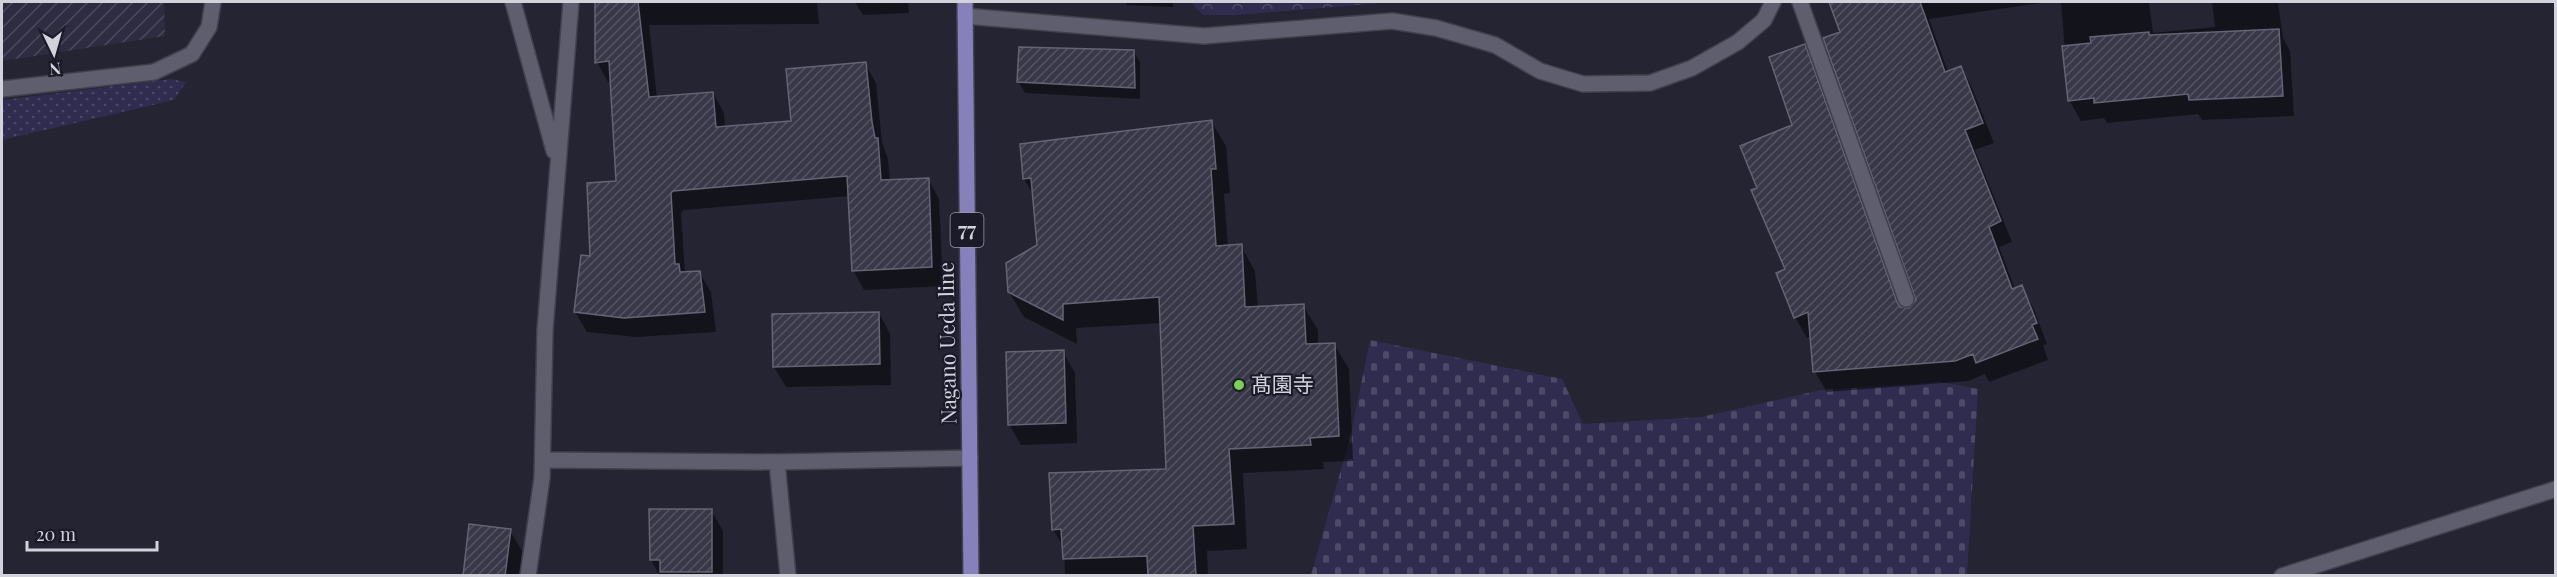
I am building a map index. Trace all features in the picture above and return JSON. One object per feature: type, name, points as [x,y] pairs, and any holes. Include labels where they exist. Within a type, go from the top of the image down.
[{"type":"main road","name":"Nagano Ueda line","points":[[965,9],[971,576]]},
{"type":"street","points":[[2,89],[154,72],[192,54],[209,27],[213,2]]},
{"type":"street","points":[[513,2],[557,159]]},
{"type":"street","points":[[528,576],[542,478],[545,330],[570,2]]},
{"type":"street","points":[[965,9],[1204,36],[1392,21],[1436,28],[1495,45],[1540,71],[1583,84],[1594,84],[1650,83],[1692,68],[1738,42],[1764,20],[1773,2]]},
{"type":"street","points":[[1800,2],[1906,299]]},
{"type":"street","points":[[543,459],[777,462],[970,458]]},
{"type":"street","points":[[777,462],[788,576]]},
{"type":"street","points":[[2282,576],[2556,489]]},
{"type":"shaded area","points":[[2,2],[164,2],[165,36],[2,61]]},
{"type":"green space","points":[[1191,2],[1393,2],[1236,15],[1203,15]]},
{"type":"green space","points":[[171,79],[186,82],[174,100],[2,140],[2,100]]},
{"type":"green space","points":[[1370,340],[1562,379],[1583,424],[1701,417],[1821,390],[1941,382],[1978,389],[1967,575],[1311,575],[1350,438]]},
{"type":"building","points":[[595,2],[638,2],[649,97],[713,92],[716,127],[791,121],[786,69],[866,62],[872,122],[875,138],[878,138],[881,180],[929,178],[932,267],[852,271],[847,176],[673,191],[671,193],[675,264],[679,264],[680,272],[700,271],[705,312],[624,318],[574,312],[581,255],[590,256],[587,183],[616,181],[609,61],[595,63]]},
{"type":"building","points":[[1829,2],[1920,2],[1945,72],[1961,66],[1983,123],[1965,130],[2001,221],[1989,227],[2012,289],[2022,285],[2037,323],[2032,325],[2038,339],[1976,363],[1973,354],[1955,361],[1813,372],[1808,312],[1794,318],[1776,273],[1785,269],[1751,190],[1757,188],[1740,146],[1792,125],[1769,57],[1805,44],[1897,302],[1900,307],[1909,308],[1916,300],[1823,38],[1840,32]]},
{"type":"building","points":[[2279,29],[2283,96],[2189,100],[2188,94],[2094,103],[2094,98],[2068,101],[2062,46],[2091,43],[2090,37],[2149,32],[2149,35]]},
{"type":"building","points":[[1019,47],[1134,50],[1135,88],[1017,82]]},
{"type":"building","points":[[1212,120],[1216,169],[1211,169],[1216,246],[1242,244],[1245,307],[1304,304],[1306,344],[1335,343],[1339,436],[1310,438],[1311,445],[1229,449],[1234,524],[1193,526],[1196,576],[1148,576],[1147,556],[1063,559],[1061,529],[1052,530],[1049,473],[1166,469],[1159,297],[1063,304],[1063,320],[1008,292],[1006,263],[1037,245],[1031,178],[1023,179],[1020,144]]},
{"type":"building","points":[[879,312],[880,364],[773,367],[772,314]]},
{"type":"building","points":[[1064,350],[1066,423],[1008,425],[1006,352]]},
{"type":"building","points":[[649,509],[712,509],[712,572],[660,572],[660,560],[650,560]]},
{"type":"building","points":[[469,524],[511,529],[505,576],[463,576]]},
{"type":"place","name":"髙園寺","points":[[1239,385]]}]
